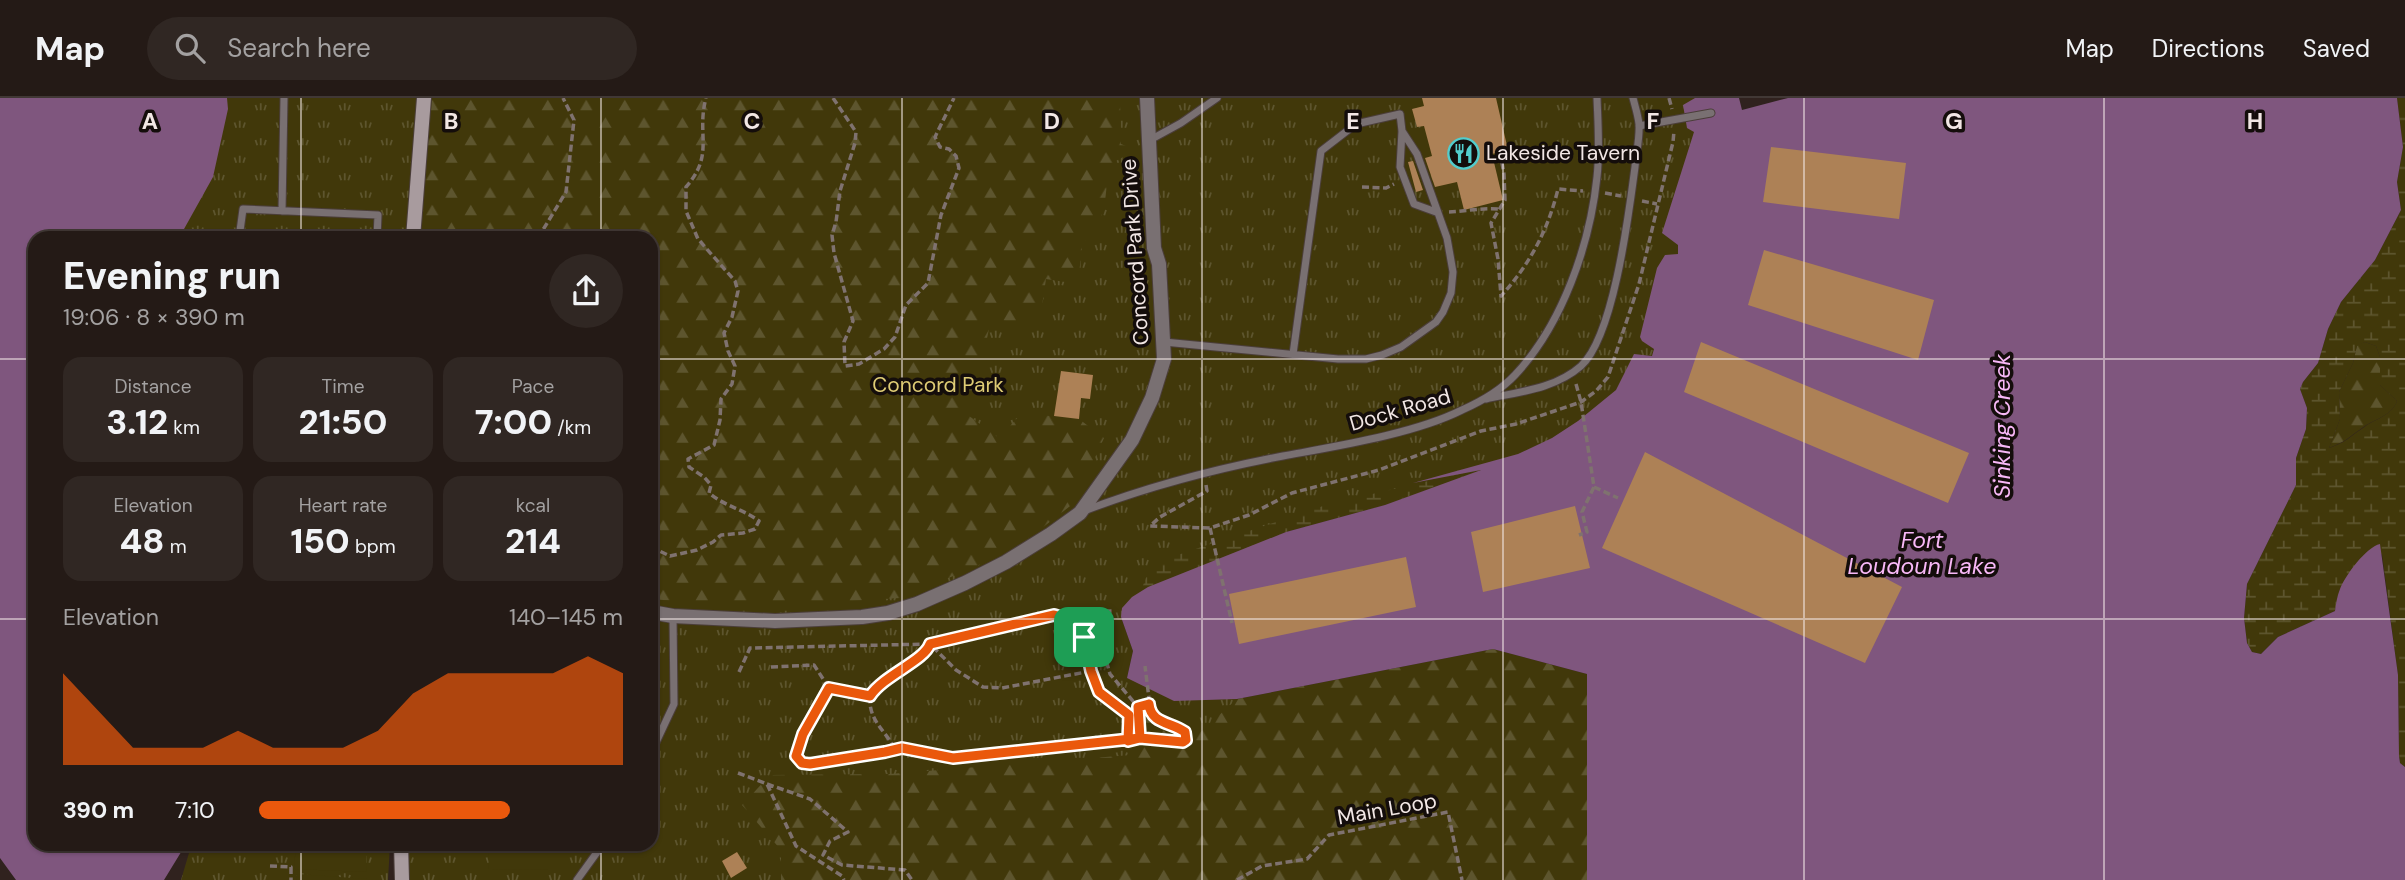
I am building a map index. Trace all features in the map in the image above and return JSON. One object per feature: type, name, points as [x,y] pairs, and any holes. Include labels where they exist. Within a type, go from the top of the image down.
[{"type":"main road","points":[[414,231],[424,98]]},
{"type":"main road","points":[[401,851],[402,880]]},
{"type":"street","name":"Concord Park Drive","points":[[658,613],[775,621],[862,617],[888,613],[917,604],[1006,562],[1080,513],[1132,440],[1164,359],[1159,264],[1154,248],[1147,98]]},
{"type":"lane","points":[[282,211],[284,98]]},
{"type":"lane","points":[[1149,140],[1181,123],[1217,98]]},
{"type":"lane","name":"Dock Road","points":[[1080,513],[1164,482],[1415,427],[1460,412],[1483,400],[1514,375],[1549,328],[1569,286],[1583,247],[1597,178],[1597,98]]},
{"type":"lane","points":[[1483,400],[1554,383],[1573,372],[1592,352],[1601,333],[1622,253],[1639,126],[1633,98]]},
{"type":"lane","points":[[1639,126],[1712,113]]},
{"type":"lane","points":[[1293,354],[1321,151],[1356,124],[1400,114],[1401,167],[1414,204],[1436,212]]},
{"type":"lane","points":[[1163,342],[1338,359],[1366,359],[1382,355],[1409,342],[1436,322],[1447,304],[1452,284],[1453,272],[1447,238],[1417,154],[1402,131]]},
{"type":"lane","points":[[240,231],[243,209],[378,215],[377,231]]},
{"type":"lane","points":[[658,738],[674,705],[673,616]]},
{"type":"lane","points":[[577,880],[598,851]]},
{"type":"path","points":[[542,231],[566,192],[574,120],[563,98]]},
{"type":"path","points":[[658,550],[670,555],[697,550],[721,535],[755,529],[759,521],[744,510],[724,505],[709,493],[711,485],[704,477],[689,467],[688,459],[715,445],[721,399],[732,384],[735,366],[724,333],[732,317],[738,291],[736,281],[698,239],[685,211],[686,187],[697,174],[703,158],[702,114],[706,98]]},
{"type":"path","points":[[833,98],[856,132],[840,191],[832,235],[834,253],[853,321],[844,342],[845,366],[859,364],[884,348],[895,337],[906,305],[928,283],[941,215],[959,168],[956,156],[949,149],[940,147],[934,137],[954,98]]},
{"type":"path","points":[[1205,473],[1207,491],[1160,517],[1150,526],[1210,528],[1249,515],[1292,493],[1379,470],[1481,432],[1516,424],[1581,402],[1596,391],[1608,377],[1639,284],[1670,154],[1674,120]]},
{"type":"path","points":[[1500,152],[1505,201],[1491,223],[1501,296],[1519,276],[1536,249],[1550,219],[1558,189],[1574,191]]},
{"type":"path","points":[[1436,212],[1498,209]]},
{"type":"path","points":[[1573,372],[1581,402],[1594,486],[1582,512],[1587,532],[1578,535]]},
{"type":"path","points":[[1594,486],[1618,498]]},
{"type":"path","points":[[1210,528],[1232,622]]},
{"type":"path","points":[[1115,611],[1083,612],[1100,639],[1110,674],[1138,707],[1140,738]]},
{"type":"path","points":[[739,672],[750,648],[930,644],[1042,616],[1062,616],[1071,620],[1083,634],[1091,671],[1099,692],[1129,715],[1128,741]]},
{"type":"path","points":[[930,644],[956,670],[983,687],[1002,688],[1091,671]]},
{"type":"path","points":[[895,749],[875,722],[870,696],[886,679],[925,653],[930,644]]},
{"type":"path","points":[[771,667],[814,665],[829,688],[870,696]]},
{"type":"path","points":[[829,688],[796,750],[799,761],[810,764],[895,749],[953,758],[1140,738],[1183,742],[1187,736],[1180,729],[1154,718],[1150,712],[1145,666]]},
{"type":"path","points":[[1138,707],[1149,704]]},
{"type":"path","points":[[738,773],[810,799],[848,832],[830,841],[823,855],[842,865],[905,870],[912,880]]},
{"type":"path","points":[[767,784],[796,846],[842,876],[844,880]]},
{"type":"path","name":"Main Loop","points":[[1237,880],[1262,866],[1307,859],[1329,835],[1448,812],[1462,880]]},
{"type":"path","points":[[270,866],[291,867],[291,880]]},
{"type":"green space","name":"Concord Park","points":[[212,98],[1709,98],[1677,309],[1629,410],[1468,476],[1385,505],[1286,532],[1121,617],[1133,651],[1127,678],[1237,699],[1587,880],[398,880],[398,851],[658,851],[658,231],[145,231]]},
{"type":"green space","points":[[432,98],[1120,98],[1121,144],[1136,150],[1114,162],[1107,183],[1104,211],[1082,246],[1078,284],[1046,279],[1040,319],[1031,324],[991,319],[978,382],[961,410],[999,438],[1022,413],[1079,419],[1104,438],[1074,503],[1033,535],[975,567],[900,598],[712,604],[658,600],[658,231],[422,231]]},
{"type":"green space","points":[[2397,98],[2405,98],[2405,767],[2400,763],[2399,756],[2398,675],[2382,554],[2340,589],[2335,611],[2278,637],[2261,654],[2252,652],[2247,643],[2244,618],[2247,584],[2296,485],[2296,458],[2306,429],[2307,408],[2300,389],[2318,363],[2328,329],[2341,302],[2375,260],[2401,210],[2397,182],[2403,147]],"holes":[[[2365,342],[2376,346],[2380,357],[2380,385],[2397,401],[2395,406],[2387,414],[2329,448],[2340,419],[2339,392],[2353,363],[2357,346]]]},
{"type":"green space","points":[[2365,342],[2376,346],[2380,357],[2380,385],[2397,401],[2387,414],[2329,448],[2340,419],[2339,392],[2353,363],[2357,345]]},
{"type":"green space","points":[[1485,468],[1385,505],[1286,532],[1141,591],[1151,564],[1329,504]]},
{"type":"green space","points":[[1493,649],[1587,674],[1587,880],[781,880],[781,850],[742,805],[770,775],[889,774],[1131,755],[1134,711],[1190,741],[1237,699]]},
{"type":"green space","points":[[295,851],[367,851],[366,872],[294,869]]},
{"type":"green space","points":[[390,851],[388,880],[181,880],[189,853]]},
{"type":"green space","points":[[488,851],[550,851],[550,869],[489,870]]},
{"type":"green space","points":[[297,874],[367,879],[367,880],[296,880]]},
{"type":"water","points":[[0,98],[227,98],[228,109],[213,177],[183,231],[28,231],[28,851],[182,851],[164,880],[16,880],[0,858]]},
{"type":"water","name":"Fort Loudoun Lake","points":[[1695,98],[2397,98],[2403,147],[2397,182],[2401,210],[2375,260],[2341,302],[2328,329],[2318,363],[2300,389],[2307,408],[2306,429],[2296,458],[2296,485],[2247,584],[2244,618],[2247,643],[2252,652],[2261,654],[2278,637],[2335,611],[2346,577],[2363,556],[2380,544],[2398,675],[2399,756],[2400,763],[2405,767],[2405,880],[1587,880],[1587,674],[1493,649],[1237,699],[1174,701],[1127,678],[1133,651],[1121,617],[1122,608],[1132,597],[1148,587],[1286,532],[1385,505],[1481,470],[1413,483],[1518,454],[1552,438],[1616,390],[1634,354],[1652,356],[1654,349],[1640,337],[1657,268],[1665,255],[1678,254],[1678,245],[1662,233],[1694,132],[1687,128],[1683,105]]},
{"type":"pier","points":[[1739,98],[1788,98],[1742,110]]},
{"type":"building","name":"Lakeside Tavern","points":[[1422,98],[1496,98],[1508,150],[1492,154],[1503,200],[1464,210],[1457,182],[1435,187],[1425,158],[1432,156],[1424,126],[1417,127],[1412,109],[1424,106]]},
{"type":"building","points":[[1771,147],[1906,163],[1899,219],[1763,202]]},
{"type":"building","points":[[1413,161],[1423,190],[1416,192],[1408,162]]},
{"type":"building","points":[[1764,250],[1934,300],[1918,360],[1748,305]]},
{"type":"building","points":[[1701,342],[1969,453],[1948,503],[1684,392]]},
{"type":"building","points":[[1061,371],[1093,375],[1090,399],[1081,398],[1079,419],[1054,416]]},
{"type":"building","points":[[1645,452],[1902,587],[1865,663],[1602,548]]},
{"type":"building","points":[[1575,506],[1590,568],[1483,592],[1471,532]]},
{"type":"building","points":[[1406,557],[1416,607],[1239,644],[1229,594]]},
{"type":"building","points":[[737,852],[747,868],[731,878],[722,861]]},
{"type":"place","name":"Lakeside Tavern","points":[[1463,153]]},
{"type":"route","points":[[1084,637],[1071,620],[1054,615],[930,644],[925,653],[878,685],[870,696],[829,688],[803,734],[796,756],[802,763],[810,764],[897,748],[953,758],[1028,748],[1102,744],[1128,741],[1140,738],[1183,742],[1186,740],[1185,732],[1154,718],[1149,704],[1142,704],[1138,707],[1140,738],[1134,740],[1128,741],[1129,715],[1103,696],[1096,687],[1084,637]]},
{"type":"water label","name":"Sinking Creek","points":[[2002,426]]}]
